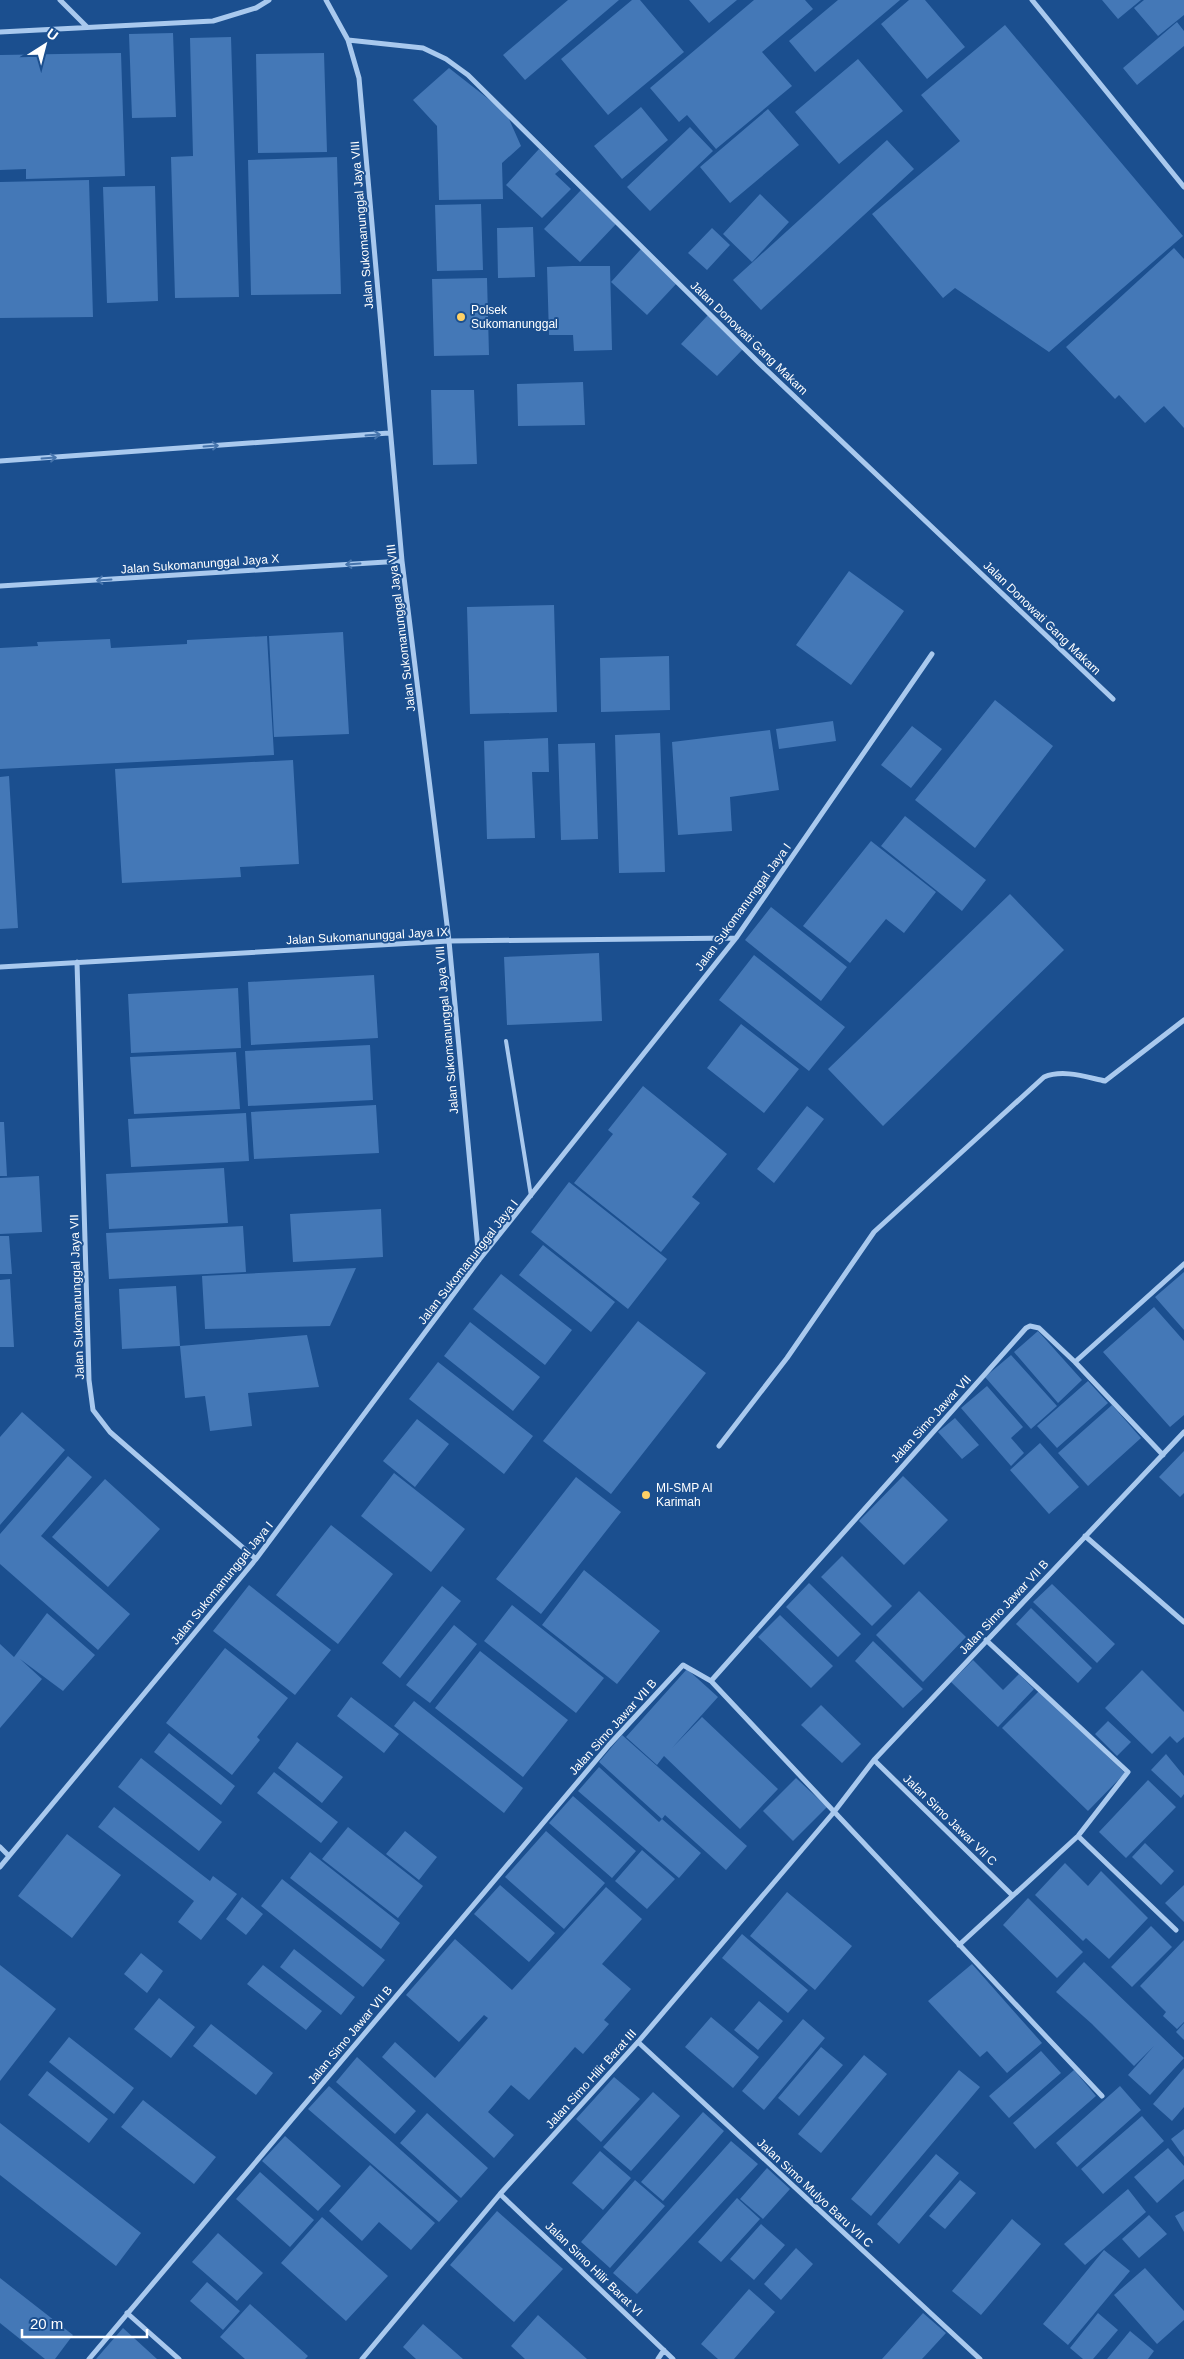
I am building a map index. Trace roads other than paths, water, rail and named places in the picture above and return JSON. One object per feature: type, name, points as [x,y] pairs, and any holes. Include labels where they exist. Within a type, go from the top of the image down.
[{"type":"street","points":[[60,0],[87,26]]},
{"type":"street","points":[[0,32],[87,26],[213,21],[256,8],[269,0]]},
{"type":"street","name":"Jalan Sukomanunggal Jaya VIII","points":[[326,0],[348,40],[359,78],[389,433],[402,561],[449,941],[478,1260]]},
{"type":"street","points":[[1032,0],[1184,187]]},
{"type":"street","name":"Jalan Donowati Gang Makam","points":[[348,40],[423,48],[446,59],[468,74],[758,362],[1113,699]]},
{"type":"street","points":[[0,461],[389,433]]},
{"type":"street","name":"Jalan Sukomanunggal Jaya X","points":[[0,586],[402,561]]},
{"type":"street","name":"Jalan Sukomanunggal Jaya I","points":[[0,1867],[256,1559],[478,1260],[736,938],[932,654]]},
{"type":"street","name":"Jalan Sukomanunggal Jaya IX","points":[[0,967],[449,941],[736,938]]},
{"type":"street","name":"Jalan Sukomanunggal Jaya VII","points":[[77,962],[89,1380],[93,1410],[110,1432],[256,1559]]},
{"type":"street","points":[[719,1446],[787,1358],[874,1232],[1044,1077],[1053,1073],[1105,1081],[1184,1020]]},
{"type":"street","points":[[1075,1362],[1184,1264]]},
{"type":"street","name":"Jalan Simo Jawar VII","points":[[711,1680],[1026,1328],[1035,1326],[1039,1328],[1075,1362],[1163,1455]]},
{"type":"street","name":"Jalan Simo Jawar VII B","points":[[89,2359],[608,1745],[679,1668],[686,1666],[711,1680],[834,1812],[874,1760],[1184,1432]]},
{"type":"street","points":[[1085,1536],[1184,1622]]},
{"type":"street","points":[[959,1945],[1078,1836],[1128,1772],[986,1640]]},
{"type":"street","name":"Jalan Simo Jawar VII C","points":[[874,1760],[1012,1895]]},
{"type":"street","points":[[834,1812],[1102,2096]]},
{"type":"street","name":"Jalan Simo Hilir Barat III","points":[[362,2359],[500,2194],[638,2042],[834,1812]]},
{"type":"street","points":[[1078,1836],[1176,1930]]},
{"type":"street","points":[[0,1847],[9,1856]]},
{"type":"street","name":"Jalan Simo Mulyo Baru VII C","points":[[638,2042],[980,2359]]},
{"type":"street","name":"Jalan Simo Hilir Barat VI","points":[[500,2194],[673,2359]]},
{"type":"street","points":[[127,2313],[179,2359]]},
{"type":"street","points":[[658,2359],[664,2350]]},
{"type":"lane","points":[[506,1041],[531,1196]]},
{"type":"place","name":"Polsek Sukomanunggal","points":[[461,317]]},
{"type":"place","name":"MI-SMP Al Karimah","points":[[646,1495]]}]
